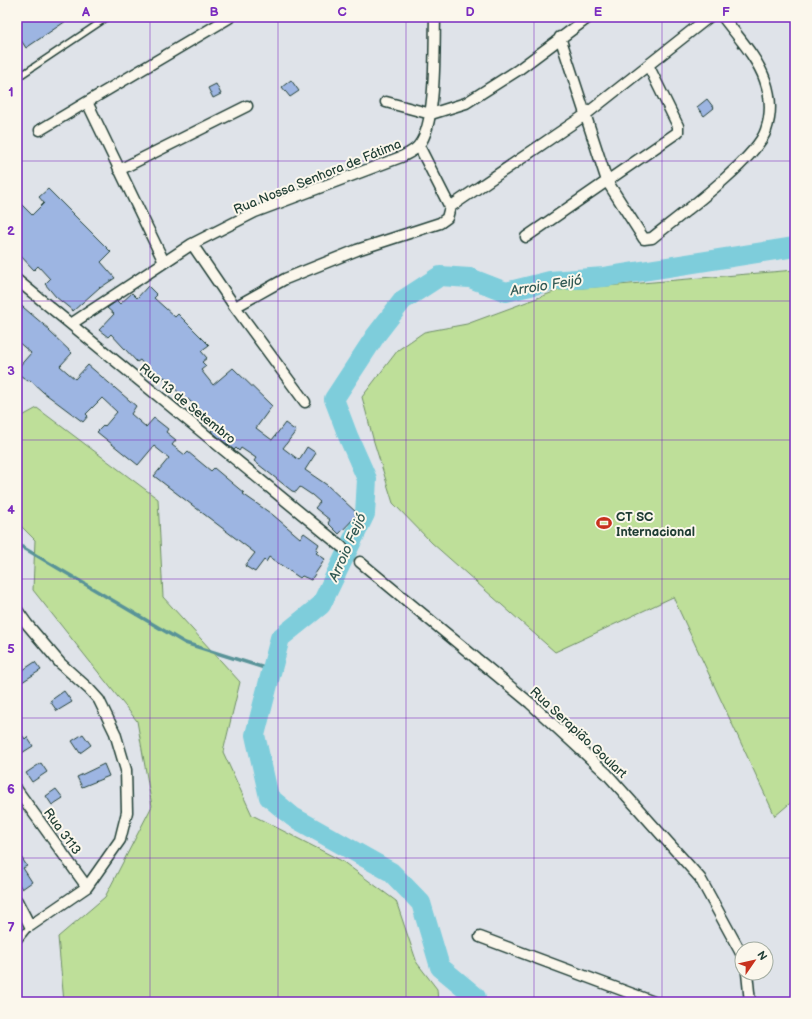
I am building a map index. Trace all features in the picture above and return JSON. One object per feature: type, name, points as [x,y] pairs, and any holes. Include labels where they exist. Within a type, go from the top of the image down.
[{"type":"street","name":"Rua Nossa Senhora de Fátima","points":[[71,324],[192,244],[255,212],[401,157],[419,146],[425,137],[431,114],[435,17]]},
{"type":"street","points":[[386,102],[431,114],[466,102],[518,70],[560,37],[589,17]]},
{"type":"street","points":[[235,307],[285,279],[357,250],[440,223],[446,218],[450,207],[585,116],[709,17]]},
{"type":"street","points":[[560,37],[607,181],[644,239],[652,238],[747,159],[766,132],[772,107],[765,80],[757,63],[723,17]]},
{"type":"street","points":[[40,130],[229,18]]},
{"type":"street","points":[[526,237],[678,132],[679,129],[648,65]]},
{"type":"street","points":[[87,102],[164,262]]},
{"type":"street","points":[[119,170],[246,106]]},
{"type":"street","points":[[419,146],[450,207]]},
{"type":"street","points":[[192,244],[235,307],[305,402]]},
{"type":"street","name":"Rua 13 de Setembro","points":[[17,280],[342,548]]},
{"type":"street","name":"Rua Serapião Goulart","points":[[360,562],[530,703],[607,774],[700,878],[734,941]]},
{"type":"street","points":[[17,610],[27,624],[60,662],[99,700],[122,751],[126,770],[127,812],[120,840],[87,887],[30,926],[17,901]]},
{"type":"street","name":"Rua 3113","points":[[17,790],[87,887]]},
{"type":"street","points":[[480,937],[654,1002]]},
{"type":"street","points":[[748,981],[750,1002]]},
{"type":"lane","points":[[17,78],[108,17]]},
{"type":"lane","points":[[17,65],[23,74]]},
{"type":"lane","points":[[17,942],[30,926]]},
{"type":"green space","name":"CT SC Internacional","points":[[795,270],[795,799],[775,816],[673,597],[555,652],[432,543],[393,503],[362,397],[398,350],[424,332],[467,324],[559,290]]},
{"type":"green space","points":[[37,408],[158,499],[163,597],[240,682],[223,752],[252,815],[342,861],[396,901],[417,963],[437,989],[438,1002],[64,1002],[58,937],[105,897],[152,806],[137,721],[33,590],[35,540],[17,522],[17,419]]},
{"type":"building","points":[[22,17],[72,17],[26,48],[17,34],[17,20]]},
{"type":"building","points":[[291,80],[299,91],[290,97],[282,87]]},
{"type":"building","points":[[216,84],[221,94],[213,98],[208,88]]},
{"type":"building","points":[[707,99],[714,108],[704,116],[697,107]]},
{"type":"building","points":[[48,189],[111,252],[101,262],[115,278],[100,287],[73,311],[56,297],[45,284],[50,279],[38,266],[34,270],[17,252],[17,200],[32,215],[44,203],[39,197]]},
{"type":"building","points":[[148,286],[157,295],[154,298],[175,317],[178,314],[209,345],[201,351],[207,358],[202,362],[206,366],[201,370],[213,385],[233,368],[272,406],[256,428],[272,440],[285,423],[296,431],[283,448],[299,460],[307,447],[316,453],[305,470],[327,485],[358,514],[339,534],[328,523],[330,520],[315,508],[320,502],[312,495],[300,487],[296,492],[292,491],[254,461],[256,458],[241,448],[239,451],[236,448],[234,450],[211,431],[214,428],[201,412],[188,399],[186,401],[165,377],[162,379],[158,375],[155,378],[140,360],[137,362],[111,334],[108,337],[99,330],[114,314],[107,308],[117,301],[120,304],[132,293],[137,298]]},
{"type":"building","points":[[17,302],[50,330],[49,331],[72,353],[60,366],[75,379],[88,365],[136,406],[131,414],[146,427],[154,418],[168,429],[166,432],[176,440],[172,445],[185,455],[188,452],[211,471],[214,468],[244,493],[243,494],[273,515],[300,538],[304,533],[319,544],[316,550],[318,551],[316,553],[325,559],[311,580],[302,576],[300,578],[269,557],[266,562],[264,560],[255,572],[245,566],[255,553],[154,476],[169,458],[154,446],[138,465],[97,432],[104,425],[105,426],[117,412],[102,398],[86,414],[88,416],[83,422],[43,392],[30,380],[28,381],[17,373],[17,369],[31,353],[17,341]]},
{"type":"building","points":[[35,662],[41,670],[22,682],[17,674]]},
{"type":"building","points":[[64,691],[72,702],[57,711],[50,701]]},
{"type":"building","points":[[17,728],[25,739],[27,737],[33,746],[17,756]]},
{"type":"building","points":[[83,734],[91,745],[80,753],[72,741]]},
{"type":"building","points":[[41,763],[47,772],[32,782],[26,773]]},
{"type":"building","points":[[104,764],[109,776],[82,787],[77,777]]},
{"type":"building","points":[[56,789],[63,798],[52,805],[46,796]]},
{"type":"building","points":[[17,851],[27,866],[23,868],[32,882],[22,889],[17,881]]},
{"type":"waterway","name":"Arroio Feijó","points":[[471,1002],[476,997],[440,967],[421,903],[391,872],[293,817],[269,797],[255,735],[280,638],[321,605],[365,514],[367,479],[334,399],[376,335],[403,300],[440,276],[470,278],[506,292],[550,281],[604,277],[795,247]]},
{"type":"waterway","points":[[17,544],[185,643],[271,670]]},
{"type":"place","name":"CT SC Internacional","points":[[604,523]]}]
